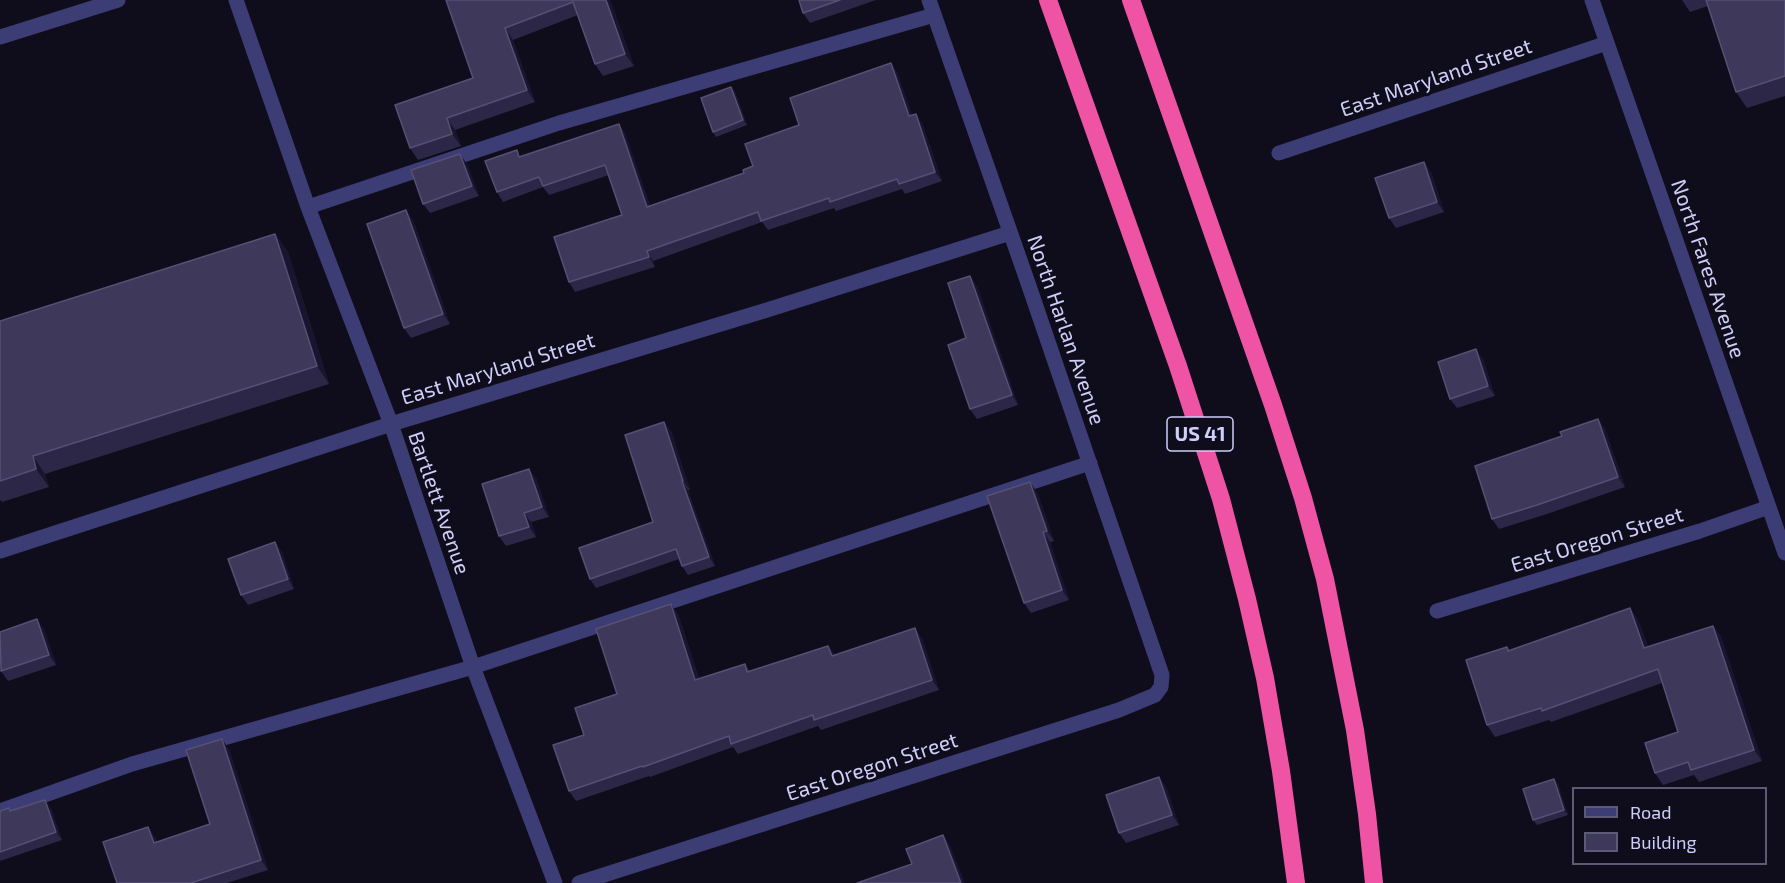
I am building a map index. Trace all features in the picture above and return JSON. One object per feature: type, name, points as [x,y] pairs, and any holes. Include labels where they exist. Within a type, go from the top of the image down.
[{"type":"highway","name":"US 41","points":[[1048,0],[1178,366],[1221,499],[1265,678],[1281,771],[1296,883]]},
{"type":"highway","points":[[1131,0],[1273,405],[1320,559],[1355,730],[1374,883]]},
{"type":"street","points":[[0,37],[118,0]]},
{"type":"street","name":"Bartlett Avenue","points":[[236,0],[308,207],[391,424],[473,667],[555,883]]},
{"type":"street","name":"North Harlan Avenue","points":[[928,0],[1162,675]]},
{"type":"street","name":"North Fares Avenue","points":[[1592,0],[1785,553]]},
{"type":"street","points":[[308,207],[559,123],[934,15]]},
{"type":"street","name":"East Maryland Street","points":[[1279,153],[1607,43]]},
{"type":"street","name":"East Maryland Street","points":[[0,551],[391,424],[1010,234]]},
{"type":"street","points":[[0,811],[132,764],[473,667],[1090,463]]},
{"type":"street","name":"East Oregon Street","points":[[1437,611],[1700,531],[1769,507]]},
{"type":"street","name":"East Oregon Street","points":[[579,883],[1119,710],[1155,694],[1161,687],[1162,675]]},
{"type":"building","points":[[446,0],[606,0],[625,54],[595,64],[573,2],[505,28],[527,90],[447,118],[452,134],[410,148],[395,105],[473,78]]},
{"type":"building","points":[[799,0],[840,0],[803,13]]},
{"type":"building","points":[[1706,0],[1785,0],[1785,76],[1736,92]]},
{"type":"building","points":[[891,63],[909,116],[916,114],[935,172],[899,184],[897,179],[830,202],[829,198],[761,221],[758,212],[647,251],[649,257],[569,282],[554,237],[622,215],[605,165],[543,186],[539,177],[497,192],[485,161],[517,150],[519,157],[619,124],[647,207],[744,173],[743,170],[753,166],[745,144],[799,125],[790,98]]},
{"type":"building","points":[[731,87],[743,120],[713,132],[701,98]]},
{"type":"building","points":[[460,154],[472,186],[423,204],[411,170]]},
{"type":"building","points":[[1424,162],[1437,202],[1389,218],[1375,178]]},
{"type":"building","points":[[406,210],[443,314],[404,328],[367,224]]},
{"type":"building","points":[[275,234],[317,366],[33,456],[36,469],[0,481],[0,321]]},
{"type":"building","points":[[970,276],[1012,395],[970,409],[948,345],[966,338],[948,283]]},
{"type":"building","points":[[1476,349],[1488,386],[1450,399],[1438,362]]},
{"type":"building","points":[[1598,419],[1618,477],[1492,519],[1475,466],[1562,436],[1560,432]]},
{"type":"building","points":[[664,422],[709,557],[682,566],[676,549],[590,579],[579,548],[653,522],[625,435]]},
{"type":"building","points":[[529,469],[542,507],[524,513],[529,527],[499,536],[482,484]]},
{"type":"building","points":[[1030,482],[1047,531],[1043,532],[1062,590],[1024,603],[987,496]]},
{"type":"building","points":[[275,542],[288,579],[241,595],[228,559]]},
{"type":"building","points":[[671,604],[695,680],[745,664],[747,672],[828,646],[832,656],[915,628],[932,680],[814,720],[813,715],[731,744],[729,736],[569,791],[553,745],[584,735],[575,708],[617,694],[596,629]]},
{"type":"building","points":[[1630,608],[1644,648],[1713,626],[1754,750],[1691,770],[1688,762],[1655,773],[1645,743],[1678,732],[1658,669],[1542,711],[1541,708],[1487,725],[1466,660],[1507,647],[1508,651]]},
{"type":"building","points":[[37,619],[49,655],[1,671],[0,632]]},
{"type":"building","points":[[222,739],[261,860],[191,883],[117,883],[103,842],[148,827],[154,843],[210,824],[186,750]]},
{"type":"building","points":[[1159,777],[1172,815],[1119,833],[1106,795]]},
{"type":"building","points":[[1554,779],[1564,810],[1533,820],[1523,789]]},
{"type":"building","points":[[45,800],[56,832],[0,852],[0,811],[9,808],[10,811]]},
{"type":"building","points":[[943,835],[961,883],[857,883],[912,864],[906,849]]}]
